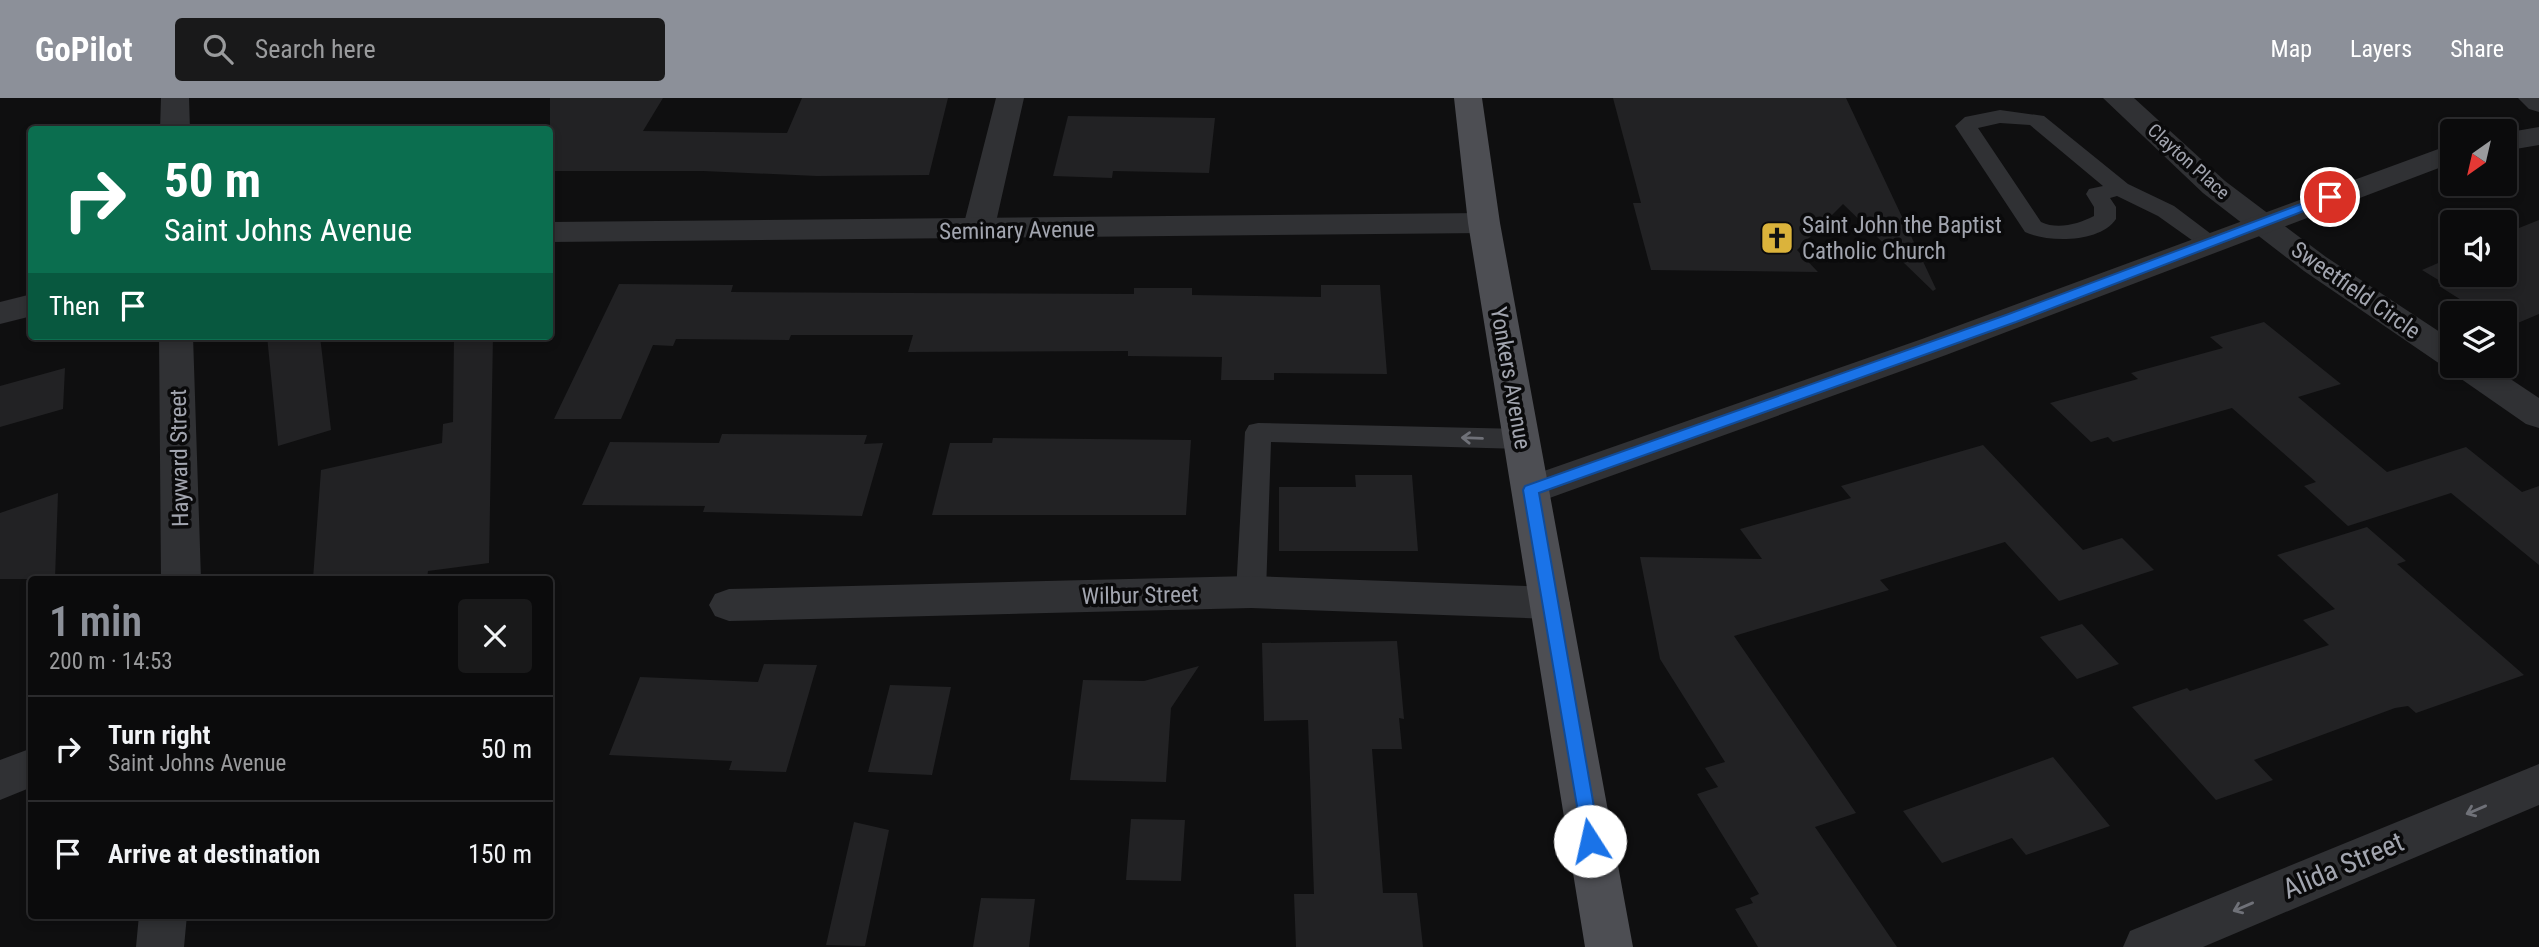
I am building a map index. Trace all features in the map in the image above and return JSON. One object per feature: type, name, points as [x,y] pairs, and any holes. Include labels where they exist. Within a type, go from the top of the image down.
[{"type":"main road","name":"Yonkers Avenue","points":[[1468,98],[1484,223],[1609,947]]},
{"type":"street","points":[[175,98],[175,126]]},
{"type":"street","points":[[978,231],[1010,98]]},
{"type":"street","name":"Clayton Place","points":[[2117,98],[2214,187],[2261,223]]},
{"type":"street","points":[[2532,98],[2539,103]]},
{"type":"street","points":[[2517,140],[2539,136]]},
{"type":"street","points":[[1531,490],[1934,347],[2440,157]]},
{"type":"street","name":"Seminary Avenue","points":[[553,232],[978,231],[1484,223]]},
{"type":"street","name":"Sweetfield Circle","points":[[2261,223],[2315,264],[2440,348]]},
{"type":"street","points":[[0,313],[28,306]]},
{"type":"street","name":"Hayward Street","points":[[176,340],[181,576]]},
{"type":"street","points":[[2484,378],[2539,415]]},
{"type":"street","name":"Wilbur Street","points":[[729,605],[1251,592],[1550,603]]},
{"type":"street","points":[[0,780],[28,769]]},
{"type":"street","name":"Alida Street","points":[[2147,947],[2539,784]]},
{"type":"street","points":[[160,947],[163,919]]},
{"type":"lane","points":[[2120,189],[2097,194],[2105,207],[2105,219],[2096,225],[2053,234],[2042,233],[2033,227],[1966,126],[1972,120],[2024,116],[2037,120],[2120,189],[2166,211],[2211,243]]},
{"type":"lane","points":[[1251,592],[1258,432],[1522,439]]},
{"type":"building","points":[[550,98],[663,98],[643,131],[787,133],[802,98],[948,98],[929,175],[817,176],[703,171],[553,171],[553,126],[550,126]]},
{"type":"building","points":[[1613,98],[1846,98],[1936,289],[1933,291],[1843,204],[1797,250],[1818,272],[1651,270],[1633,203],[1641,203]]},
{"type":"building","points":[[1068,116],[1215,118],[1209,173],[1113,171],[1112,178],[1053,176]]},
{"type":"building","points":[[2539,220],[2539,314],[2517,323],[2517,301],[2463,301],[2441,287],[2517,287],[2517,229]]},
{"type":"building","points":[[2440,262],[2440,281],[2422,270]]},
{"type":"building","points":[[619,284],[733,285],[731,292],[1134,294],[1134,288],[1192,288],[1192,295],[1321,297],[1321,285],[1380,285],[1387,374],[1274,373],[1274,380],[1221,380],[1222,357],[1128,356],[1128,351],[908,352],[913,335],[791,335],[789,340],[676,339],[673,346],[653,345],[621,419],[554,419]]},
{"type":"building","points":[[2264,322],[2341,384],[2298,397],[2387,472],[2466,447],[2522,492],[2539,486],[2539,565],[2451,493],[2348,526],[2304,486],[2316,482],[2232,408],[2113,442],[2108,437],[2091,442],[2050,403],[2138,379],[2131,373],[2223,348],[2210,337]]},
{"type":"building","points":[[267,340],[320,340],[331,430],[278,446]]},
{"type":"building","points":[[454,340],[493,340],[489,563],[428,571],[427,576],[313,576],[321,470],[442,443],[443,424],[453,422]]},
{"type":"building","points":[[65,368],[63,409],[0,427],[0,386]]},
{"type":"building","points":[[722,434],[867,435],[864,444],[883,443],[862,516],[703,512],[705,506],[582,505],[610,442],[719,443]]},
{"type":"building","points":[[993,438],[1191,440],[1186,515],[932,515],[950,443],[992,443]]},
{"type":"building","points":[[1983,445],[2083,550],[2122,538],[2154,570],[2059,601],[2005,542],[1880,580],[1889,590],[1734,636],[1856,813],[1815,827],[1897,947],[1758,947],[1735,909],[1753,903],[1750,898],[1759,894],[1697,794],[1718,787],[1705,768],[1725,762],[1660,659],[1640,557],[1762,559],[1740,529],[1851,498],[1841,486]]},
{"type":"building","points":[[1355,475],[1412,475],[1418,551],[1279,551],[1279,487],[1356,487]]},
{"type":"building","points":[[58,493],[55,576],[0,579],[0,513]]},
{"type":"building","points":[[2367,527],[2406,561],[2397,564],[2524,675],[2416,713],[2408,706],[2395,708],[2254,760],[2273,780],[2216,800],[2132,707],[2187,688],[2190,691],[2329,645],[2303,620],[2335,609],[2277,555]]},
{"type":"building","points":[[2082,624],[2119,664],[2077,679],[2040,637]]},
{"type":"building","points":[[1397,641],[1404,719],[1399,718],[1402,749],[1372,749],[1383,893],[1417,893],[1423,947],[1296,947],[1294,894],[1314,894],[1308,720],[1264,721],[1262,643]]},
{"type":"building","points":[[764,664],[817,665],[786,772],[729,770],[732,761],[609,755],[640,677],[758,682]]},
{"type":"building","points":[[1199,666],[1171,708],[1166,782],[1070,780],[1083,680],[1144,681]]},
{"type":"building","points":[[890,685],[951,687],[932,775],[868,772]]},
{"type":"building","points":[[2053,757],[2110,826],[2026,855],[2012,838],[1942,863],[1903,811]]},
{"type":"building","points":[[1131,819],[1185,820],[1181,881],[1126,880]]},
{"type":"building","points":[[854,822],[889,830],[865,946],[826,945]]},
{"type":"building","points":[[981,898],[1035,899],[1029,947],[973,947]]},
{"type":"place","name":"Saint John the Baptist Catholic Church","points":[[1777,238]]},
{"type":"route","points":[[1590,841],[1531,490],[2088,290],[2330,197]]}]
